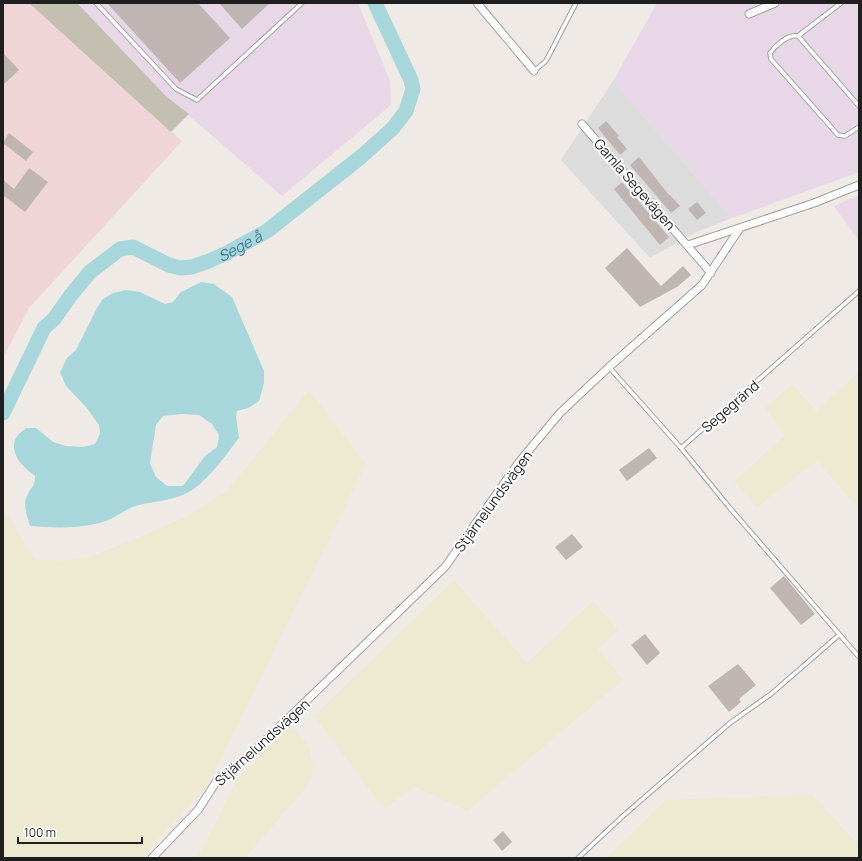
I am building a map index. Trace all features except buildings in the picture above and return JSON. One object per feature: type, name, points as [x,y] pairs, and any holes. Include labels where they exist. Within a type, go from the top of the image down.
[{"type":"street","points":[[477,3],[534,71]]},
{"type":"street","points":[[749,14],[775,3]]},
{"type":"street","name":"Gamla Segevägen","points":[[582,124],[711,272]]},
{"type":"street","points":[[688,245],[814,203],[859,185]]},
{"type":"street","name":"Stjärnelundsvägen","points":[[152,858],[198,810],[218,779],[246,760],[445,567],[519,462],[560,412],[702,285],[740,228]]},
{"type":"lane","points":[[96,3],[176,89],[197,100],[302,3]]},
{"type":"lane","points":[[534,71],[546,61],[576,3]]},
{"type":"lane","points":[[798,36],[841,3]]},
{"type":"lane","points":[[859,106],[798,36],[793,35],[788,37],[770,53],[771,59],[838,134],[844,136],[859,127]]},
{"type":"lane","name":"Segegränd","points":[[682,448],[859,291]]},
{"type":"lane","points":[[609,367],[682,448],[729,507],[859,658]]},
{"type":"lane","points":[[578,858],[623,816],[725,728],[770,694],[839,635]]},
{"type":"shaded area","points":[[3,3],[29,3],[182,141],[29,308],[3,358]]},
{"type":"shaded area","points":[[29,3],[77,3],[167,97],[189,114],[171,132]]},
{"type":"shaded area","points":[[77,3],[358,3],[390,81],[391,105],[282,196],[167,97]]},
{"type":"shaded area","points":[[657,3],[859,3],[859,172],[732,218],[613,81]]},
{"type":"shaded area","points":[[613,81],[732,218],[694,233],[650,258],[561,160]]},
{"type":"shaded area","points":[[859,195],[859,241],[834,206]]},
{"type":"shaded area","points":[[859,372],[859,509],[817,461],[757,507],[734,482],[785,435],[765,408],[792,384],[816,411]]},
{"type":"shaded area","points":[[309,390],[366,464],[207,786],[141,858],[3,858],[3,508],[35,559],[63,561],[91,556],[130,541],[186,517],[227,491]]},
{"type":"shaded area","points":[[454,580],[527,663],[593,601],[618,630],[598,649],[623,680],[467,811],[415,787],[384,809],[314,716]]},
{"type":"shaded area","points":[[286,729],[294,729],[307,743],[313,764],[312,776],[303,791],[245,858],[197,858],[235,782]]},
{"type":"shaded area","points":[[813,795],[859,846],[859,858],[606,858],[666,800]]},
{"type":"water","points":[[201,282],[214,284],[232,297],[264,371],[264,383],[259,401],[248,408],[237,411],[236,416],[239,438],[212,473],[199,485],[180,496],[135,506],[97,524],[68,527],[30,526],[25,501],[34,484],[35,476],[19,461],[16,456],[14,446],[17,436],[26,428],[36,428],[53,442],[66,446],[83,447],[95,444],[100,434],[99,425],[86,407],[66,386],[60,372],[67,358],[76,350],[97,308],[103,299],[113,293],[126,290],[140,292],[165,304],[173,302],[181,292]],"holes":[[[181,414],[199,415],[212,424],[219,435],[217,447],[205,456],[183,486],[167,486],[156,477],[150,463],[156,425],[163,416]]]},
{"type":"waterway","name":"Sege å","points":[[3,413],[44,328],[54,319],[90,272],[120,249],[133,247],[169,265],[180,268],[192,267],[225,254],[267,231],[362,156],[393,128],[406,111],[413,89],[411,80],[375,3]]}]
